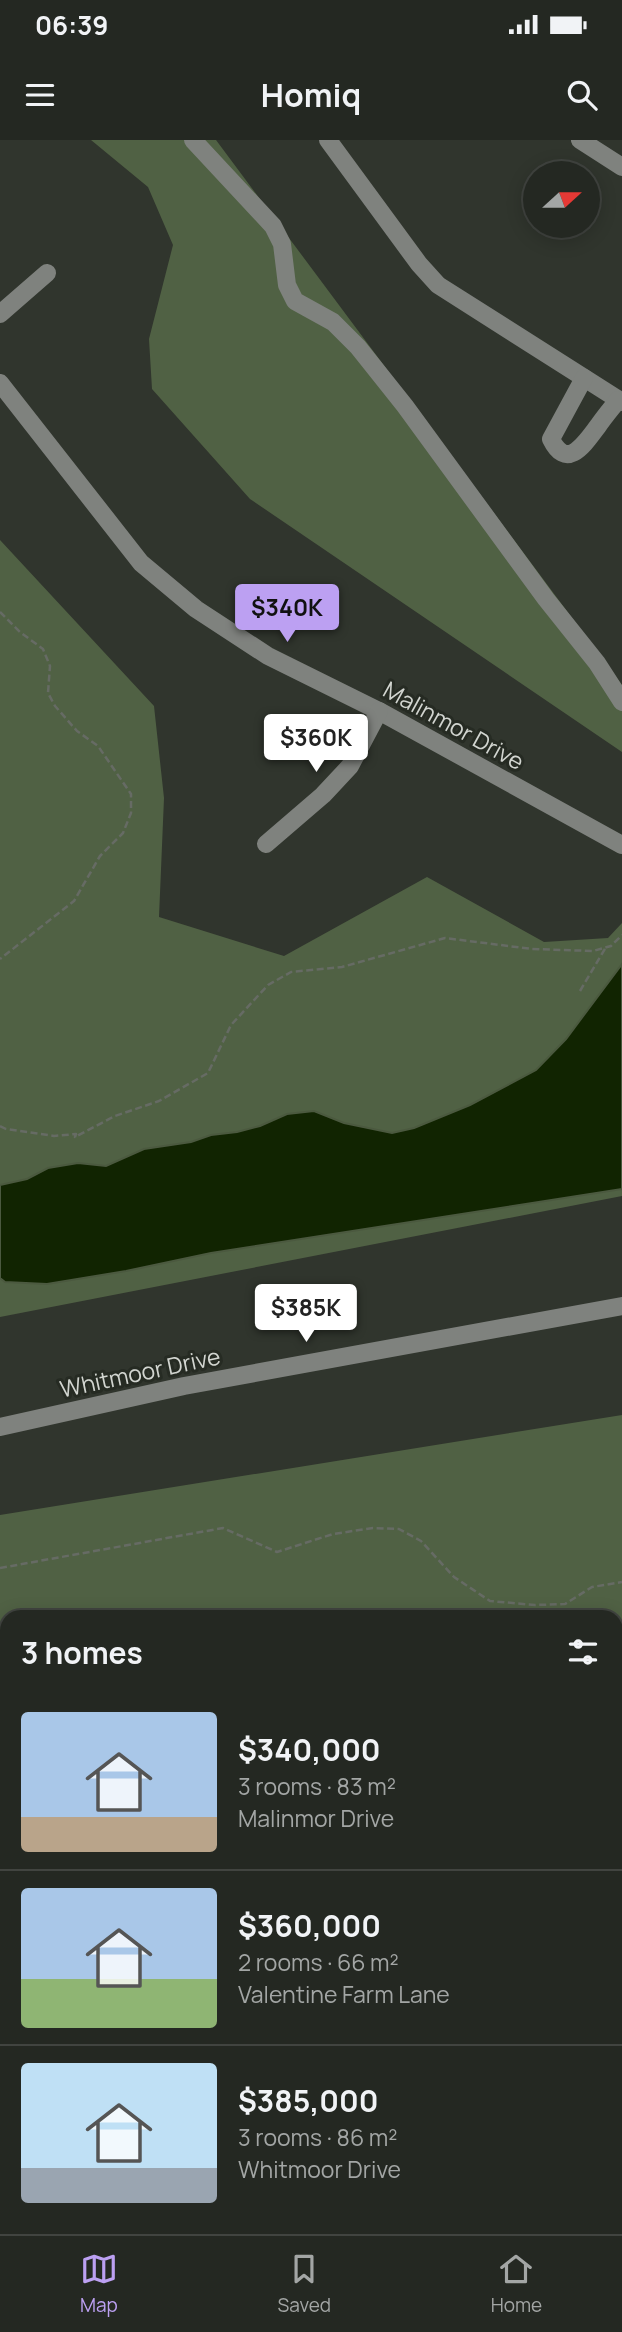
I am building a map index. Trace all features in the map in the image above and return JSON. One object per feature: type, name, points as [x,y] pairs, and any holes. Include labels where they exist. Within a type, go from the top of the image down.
[{"type":"street","points":[[193,140],[273,226],[282,244],[287,285],[295,301],[333,322],[358,347],[405,406],[546,599],[589,652],[622,702]]},
{"type":"street","points":[[328,140],[419,264],[438,285],[584,378],[620,401],[586,444],[574,453],[564,453],[556,448],[551,439],[584,378]]},
{"type":"street","points":[[580,140],[622,167]]},
{"type":"street","points":[[0,314],[47,273]]},
{"type":"street","name":"Malinmor Drive","points":[[0,383],[141,563],[196,609],[268,656],[379,711],[622,845]]},
{"type":"street","points":[[266,844],[293,818],[323,795],[350,766],[379,711]]},
{"type":"street","name":"Whitmoor Drive","points":[[0,1427],[184,1386],[622,1307]]},
{"type":"path","points":[[0,612],[20,632],[43,649],[50,666],[48,694],[55,706],[77,731],[98,746],[131,794],[131,813],[123,833],[100,856],[74,901],[0,959]]},
{"type":"path","points":[[0,1126],[54,1136],[76,1134],[75,1137],[115,1116],[159,1101],[208,1073],[231,1025],[268,985],[291,972],[342,967],[445,938],[532,949],[593,951],[611,946],[622,935]]},
{"type":"path","points":[[580,991],[606,947]]},
{"type":"path","points":[[0,1568],[223,1528],[277,1552],[333,1534],[373,1528],[399,1529],[421,1541],[454,1577],[490,1601],[535,1605],[565,1604],[592,1587],[622,1582]]},
{"type":"shaded area","points":[[91,140],[216,140],[622,685],[622,752],[250,499],[152,389],[149,339],[173,245],[148,187]]},
{"type":"shaded area","points":[[0,540],[154,706],[164,798],[159,917],[284,956],[427,877],[544,942],[608,938],[622,923],[622,1196],[0,1317]]},
{"type":"shaded area","points":[[622,964],[622,1189],[211,1253],[47,1284],[5,1282],[0,1278],[0,1185],[27,1179],[48,1168],[78,1163],[106,1166],[144,1149],[237,1132],[260,1126],[287,1114],[314,1111],[344,1123],[392,1133],[414,1128],[470,1105],[536,1070],[566,1039]]},
{"type":"shaded area","points":[[622,1415],[622,1610],[0,1610],[0,1515]]}]
